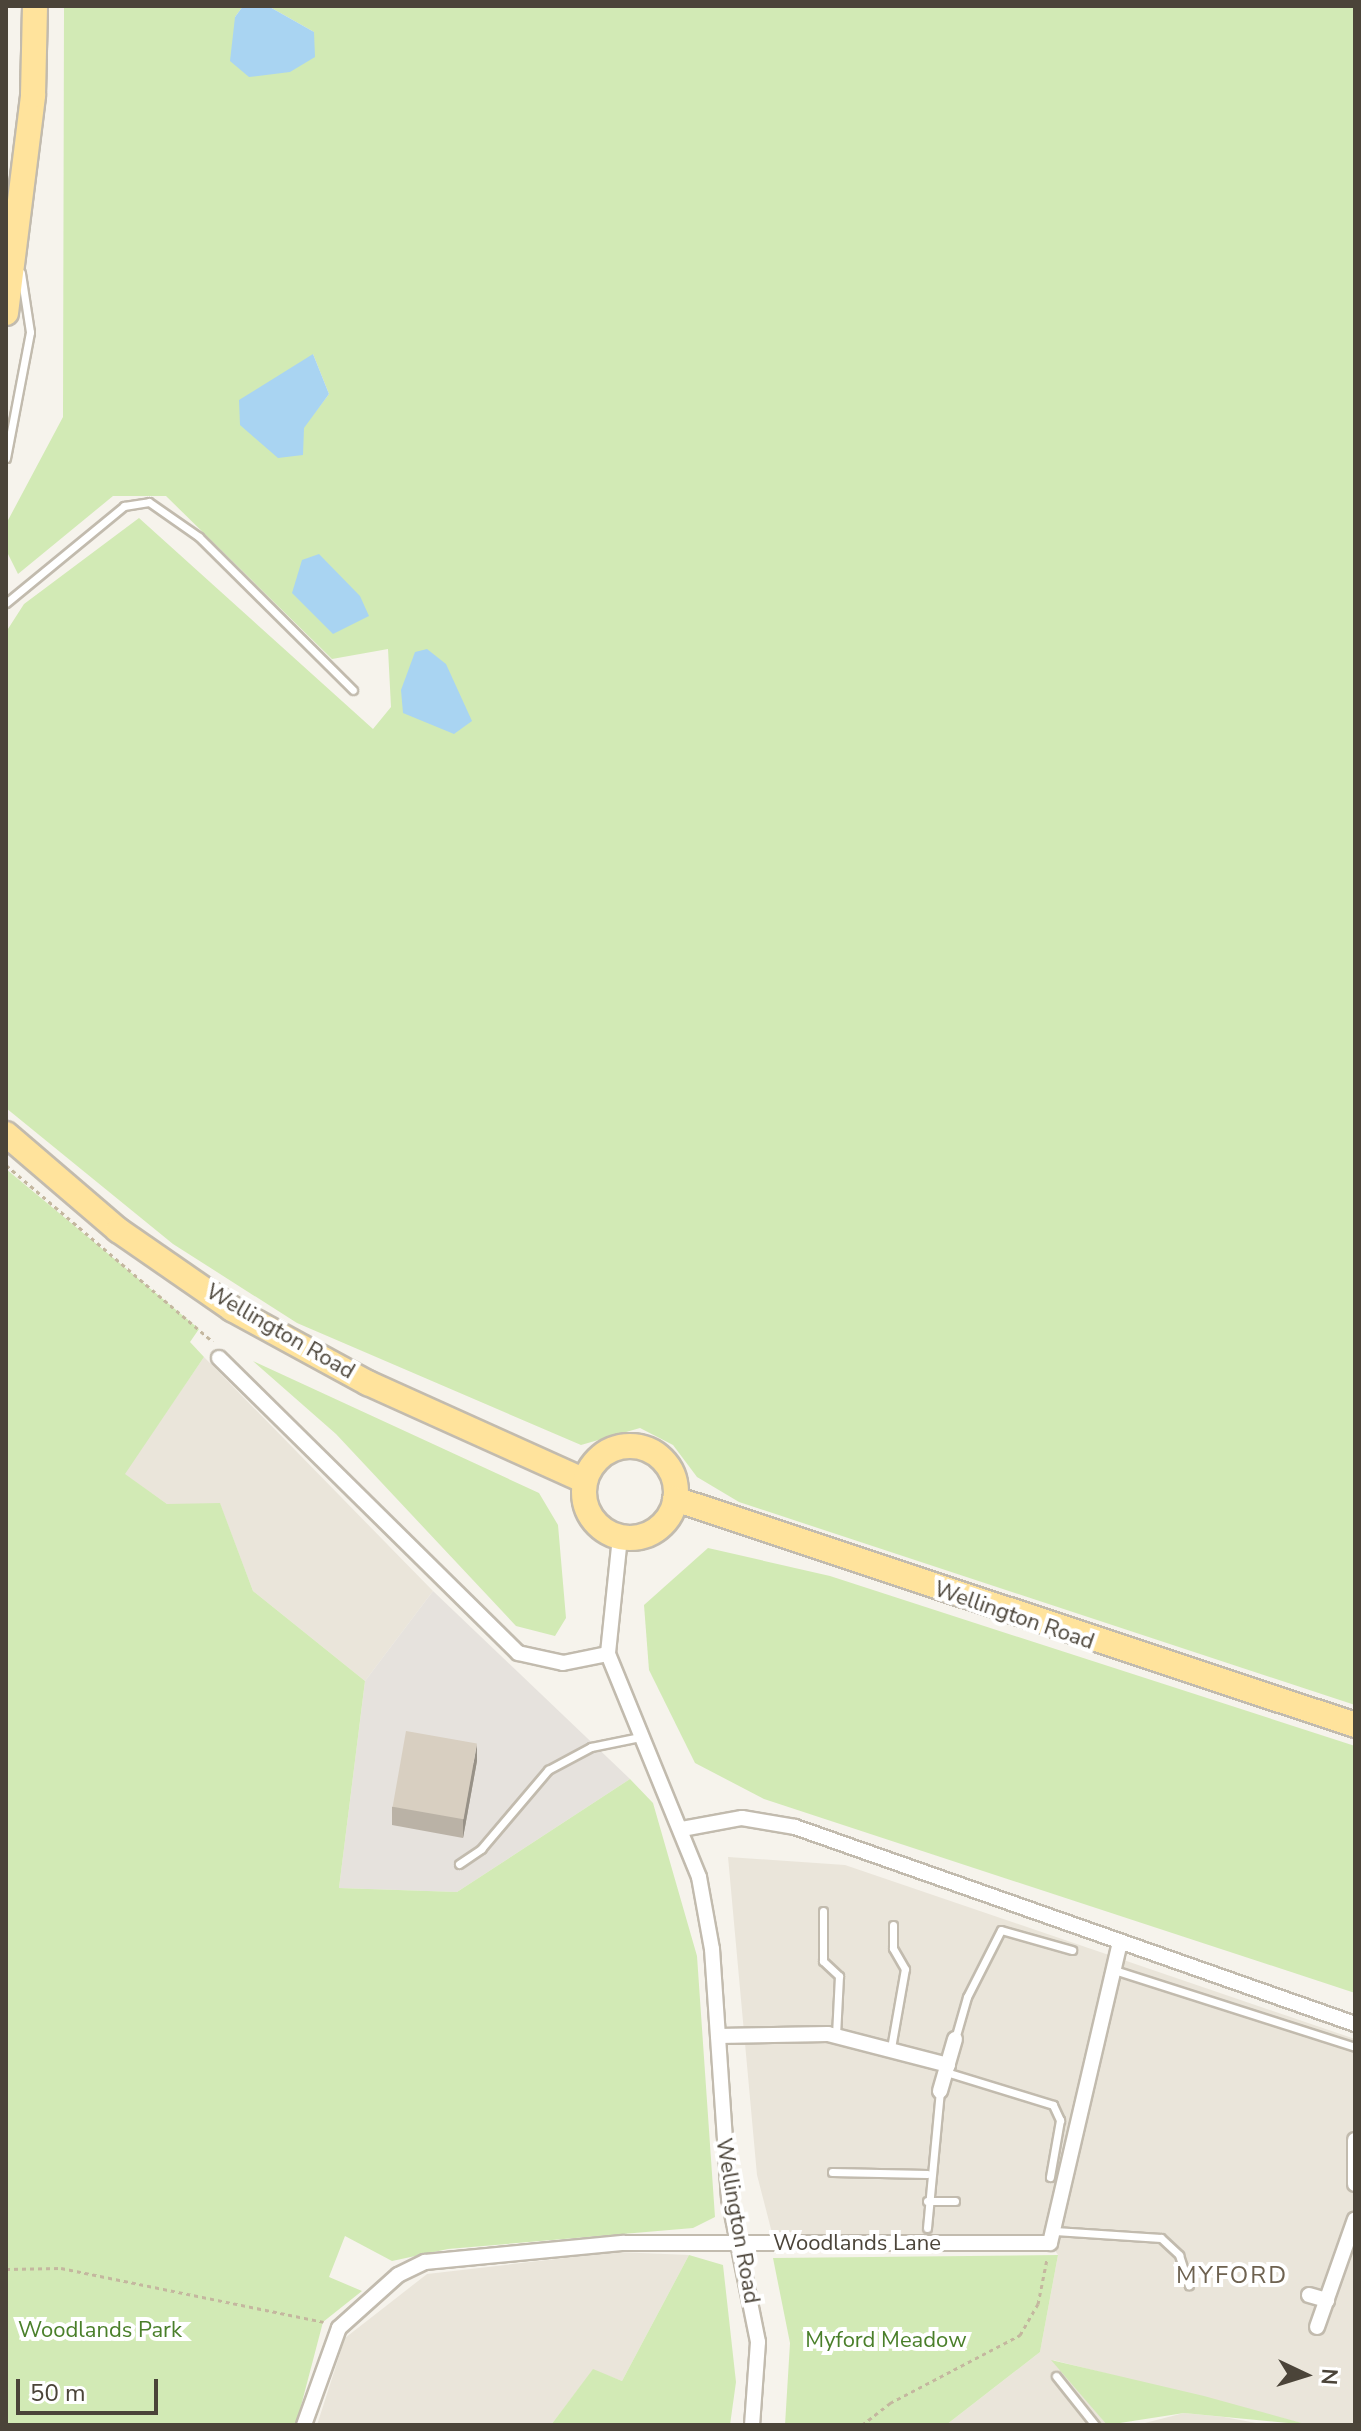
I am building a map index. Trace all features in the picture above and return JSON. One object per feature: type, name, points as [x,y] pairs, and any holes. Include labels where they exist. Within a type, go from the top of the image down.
[{"type":"main road","points":[[6,313],[17,248],[35,6]]},
{"type":"main road","name":"Wellington Road","points":[[6,1134],[118,1230],[232,1309],[368,1383],[585,1481]]},
{"type":"main road","points":[[631,1445],[660,1456],[675,1499],[662,1525],[620,1537],[587,1510],[585,1481],[601,1455],[631,1445]]},
{"type":"main road","name":"Wellington Road","points":[[675,1499],[1355,1725]]},
{"type":"street","points":[[219,1358],[518,1653],[563,1663],[608,1654]]},
{"type":"street","name":"Wellington Road","points":[[620,1537],[608,1654],[640,1737],[682,1829],[712,1949],[722,2136],[738,2244],[758,2342],[752,2425]]},
{"type":"street","points":[[682,1829],[722,1818],[766,1819],[1355,2024]]},
{"type":"street","points":[[1052,2237],[1120,1943]]},
{"type":"street","points":[[718,2036],[836,2035],[891,2048],[947,2068]]},
{"type":"street","points":[[940,2091],[955,2039]]},
{"type":"street","points":[[1355,2140],[1355,2184]]},
{"type":"street","points":[[1317,2327],[1355,2219]]},
{"type":"street","name":"Woodlands Lane","points":[[304,2425],[339,2328],[398,2275],[425,2262],[624,2243],[738,2244],[1052,2237]]},
{"type":"street","points":[[1309,2295],[1327,2300]]},
{"type":"lane","points":[[6,458],[30,332],[17,248]]},
{"type":"lane","points":[[6,603],[124,506],[149,502],[173,513],[353,690]]},
{"type":"lane","points":[[459,1864],[481,1849],[548,1770],[591,1747],[640,1737]]},
{"type":"lane","points":[[823,1911],[823,1961],[839,1976],[836,2035]]},
{"type":"lane","points":[[891,2048],[905,1969],[893,1948],[893,1925]]},
{"type":"lane","points":[[955,2039],[967,1997],[1001,1930],[1072,1950]]},
{"type":"lane","points":[[1114,1970],[1355,2047]]},
{"type":"lane","points":[[947,2068],[1053,2105],[1060,2120],[1050,2177]]},
{"type":"lane","points":[[927,2228],[927,2174],[940,2091]]},
{"type":"lane","points":[[832,2172],[927,2174]]},
{"type":"lane","points":[[927,2201],[955,2201]]},
{"type":"lane","points":[[1052,2237],[1161,2238],[1179,2255],[1189,2285]]},
{"type":"lane","points":[[1056,2376],[1095,2425]]},
{"type":"path","points":[[6,1165],[217,1346],[219,1358]]},
{"type":"path","points":[[862,2425],[890,2403],[1020,2335],[1038,2304],[1052,2237]]},
{"type":"path","points":[[6,2269],[90,2273],[339,2328]]},
{"type":"shaded area","points":[[204,1357],[433,1591],[365,1681],[253,1591],[220,1504],[167,1504],[124,1474]]},
{"type":"shaded area","points":[[433,1591],[630,1779],[457,1892],[339,1888],[365,1681]]},
{"type":"shaded area","points":[[728,1857],[845,1865],[1355,2039],[1355,2425],[1309,2425],[1053,2360],[1107,2425],[946,2425],[1040,2352],[1058,2255],[1050,2243],[1028,2240],[772,2233],[757,2175]]},
{"type":"shaded area","points":[[617,2252],[689,2255],[622,2381],[593,2370],[551,2425],[317,2425],[345,2338],[427,2274]]},
{"type":"shaded area","points":[[1184,2413],[1224,2417],[1267,2425],[1137,2425]]},
{"type":"green space","points":[[64,6],[243,6],[235,17],[314,32],[268,6],[1355,6],[1355,1705],[739,1502],[697,1477],[673,1445],[640,1428],[581,1445],[297,1323],[173,1244],[6,1108],[6,632],[24,604],[139,518],[373,729],[391,707],[388,649],[332,659],[166,496],[113,496],[18,574],[6,550],[6,524],[63,417]],"holes":[[[313,354],[329,394],[303,428]]]},
{"type":"green space","name":"Woodlands Park","points":[[6,1169],[199,1329],[190,1342],[204,1357],[125,1474],[167,1504],[220,1503],[253,1591],[365,1681],[339,1888],[457,1892],[630,1779],[653,1803],[697,1956],[715,2217],[693,2228],[448,2249],[392,2261],[345,2236],[329,2277],[362,2291],[323,2322],[296,2425],[6,2425]]},
{"type":"green space","points":[[253,1361],[539,1493],[558,1525],[566,1618],[555,1636],[516,1626],[336,1434]]},
{"type":"green space","points":[[708,1548],[830,1576],[1355,1746],[1355,1993],[764,1799],[695,1763],[649,1670],[644,1605]]},
{"type":"green space","points":[[689,2255],[723,2265],[736,2382],[730,2425],[551,2425],[593,2369],[622,2381]]},
{"type":"green space","name":"Myford Meadow","points":[[1058,2255],[1040,2352],[946,2425],[785,2425],[790,2343],[773,2258]]},
{"type":"green space","points":[[1051,2360],[1204,2396],[1309,2425],[1184,2413],[1107,2425]]},
{"type":"water","points":[[243,6],[268,6],[314,32],[315,57],[290,72],[249,77],[230,61],[235,17]]},
{"type":"water","points":[[313,354],[329,394],[304,428],[303,455],[278,458],[240,425],[239,400]]},
{"type":"water","points":[[319,554],[360,596],[369,616],[333,634],[292,593],[302,560]]},
{"type":"water","points":[[427,649],[446,664],[472,721],[454,734],[403,713],[401,690],[415,652]]},
{"type":"building","points":[[406,1731],[477,1744],[464,1819],[393,1807]]},
{"type":"district","name":"MYFORD","points":[[1232,2276]]}]
